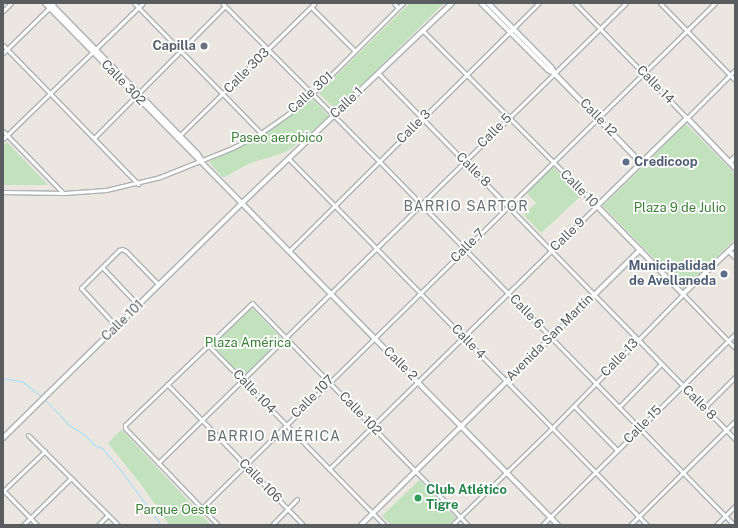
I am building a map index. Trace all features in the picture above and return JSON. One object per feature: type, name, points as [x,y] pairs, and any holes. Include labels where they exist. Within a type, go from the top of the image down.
[{"type":"street","points":[[3,11],[11,3]]},
{"type":"street","name":"Calle 302","points":[[45,3],[52,5],[94,51],[178,137],[194,156],[203,162],[242,203]]},
{"type":"street","points":[[134,3],[261,133]]},
{"type":"street","points":[[3,139],[143,3]]},
{"type":"street","name":"Calle 6","points":[[222,3],[380,162],[734,525]]},
{"type":"street","name":"Calle 303","points":[[178,137],[315,3]]},
{"type":"street","points":[[394,3],[398,8]]},
{"type":"street","name":"Calle 301","points":[[3,192],[63,193],[100,191],[138,184],[160,178],[203,162],[261,133],[288,114],[312,94],[403,3]]},
{"type":"street","name":"Calle 1","points":[[242,203],[452,3]]},
{"type":"street","name":"Calle 12","points":[[481,3],[512,30]]},
{"type":"street","name":"Calle 12","points":[[488,3],[548,70],[555,74],[641,163]]},
{"type":"street","name":"Calle 3","points":[[289,251],[539,3]]},
{"type":"street","name":"Calle 14","points":[[575,3],[735,168]]},
{"type":"street","name":"Calle 5","points":[[158,463],[332,294],[626,3]]},
{"type":"street","points":[[660,3],[735,80]]},
{"type":"street","name":"Calle 7","points":[[374,338],[715,3]]},
{"type":"street","points":[[3,53],[52,5]]},
{"type":"street","points":[[94,138],[225,6]]},
{"type":"street","points":[[311,7],[355,51]]},
{"type":"street","name":"Calle 10","points":[[423,31],[597,206],[735,348]]},
{"type":"street","points":[[3,45],[138,184]]},
{"type":"street","name":"Calle 9","points":[[329,469],[735,70]]},
{"type":"street","name":"Calle 8","points":[[379,74],[735,439]]},
{"type":"street","points":[[3,131],[63,193]]},
{"type":"street","points":[[730,162],[735,157]]},
{"type":"street","name":"Calle 4","points":[[289,159],[647,525]]},
{"type":"street","name":"Calle 2","points":[[242,203],[558,525]]},
{"type":"street","name":"Calle 101","points":[[3,438],[139,306],[242,203]]},
{"type":"street","name":"Calle 13","points":[[452,525],[574,406],[683,294],[735,245]]},
{"type":"street","points":[[117,327],[81,288],[102,267],[122,249],[126,251],[159,285]]},
{"type":"street","name":"Avenida San Martín","points":[[361,525],[640,250]]},
{"type":"street","points":[[729,251],[735,257]]},
{"type":"street","points":[[102,267],[139,306]]},
{"type":"street","name":"Calle 102","points":[[208,345],[252,303],[468,525]]},
{"type":"street","name":"Calle 15","points":[[542,525],[735,334]]},
{"type":"street","name":"Calle 107","points":[[202,508],[374,338]]},
{"type":"street","points":[[208,345],[125,425],[125,428],[218,525]]},
{"type":"street","name":"Calle 104","points":[[208,345],[384,525]]},
{"type":"street","points":[[618,407],[661,364]]},
{"type":"street","points":[[704,408],[735,377]]},
{"type":"street","name":"Calle 106","points":[[167,384],[303,525]]},
{"type":"street","points":[[574,406],[617,450]]},
{"type":"street","points":[[630,525],[735,421]]},
{"type":"street","points":[[28,435],[118,525]]},
{"type":"street","points":[[37,525],[3,491],[44,451]]},
{"type":"street","points":[[23,525],[71,478]]},
{"type":"street","points":[[272,525],[297,499]]},
{"type":"street","points":[[716,525],[735,506]]},
{"type":"street","points":[[98,525],[108,515]]},
{"type":"green space","points":[[410,3],[444,3],[336,110],[319,93]]},
{"type":"green space","name":"Paseo aerobico","points":[[312,99],[329,116],[292,148],[283,153],[248,164],[225,177],[222,177],[209,162]]},
{"type":"green space","name":"Plaza 9 de Julio","points":[[686,124],[735,174],[735,239],[684,289],[603,206]]},
{"type":"green space","points":[[7,142],[48,185],[3,185],[3,146]]},
{"type":"green space","points":[[553,167],[581,196],[541,233],[524,215],[536,203],[527,193]]},
{"type":"green space","name":"Plaza América","points":[[252,308],[283,340],[244,378],[213,346]]},
{"type":"green space","name":"Parque Oeste","points":[[121,430],[211,525],[169,525],[143,487],[108,443]]},
{"type":"green space","name":"Club Atlético Tigre","points":[[419,480],[456,518],[448,525],[391,525],[382,516]]},
{"type":"waterway","points":[[3,378],[23,382],[42,397]]},
{"type":"waterway","points":[[45,400],[69,425],[85,435],[94,445],[102,448],[122,472],[161,525]]},
{"type":"place","name":"Capilla","points":[[204,46]]},
{"type":"place","name":"Credicoop","points":[[626,162]]},
{"type":"place","name":"Municipalidad de Avellaneda","points":[[724,274]]},
{"type":"place","name":"Club Atlético Tigre","points":[[418,498]]},
{"type":"district","name":"BARRIO SARTOR","points":[[466,206]]},
{"type":"district","name":"BARRIO AMÉRICA","points":[[274,436]]}]
